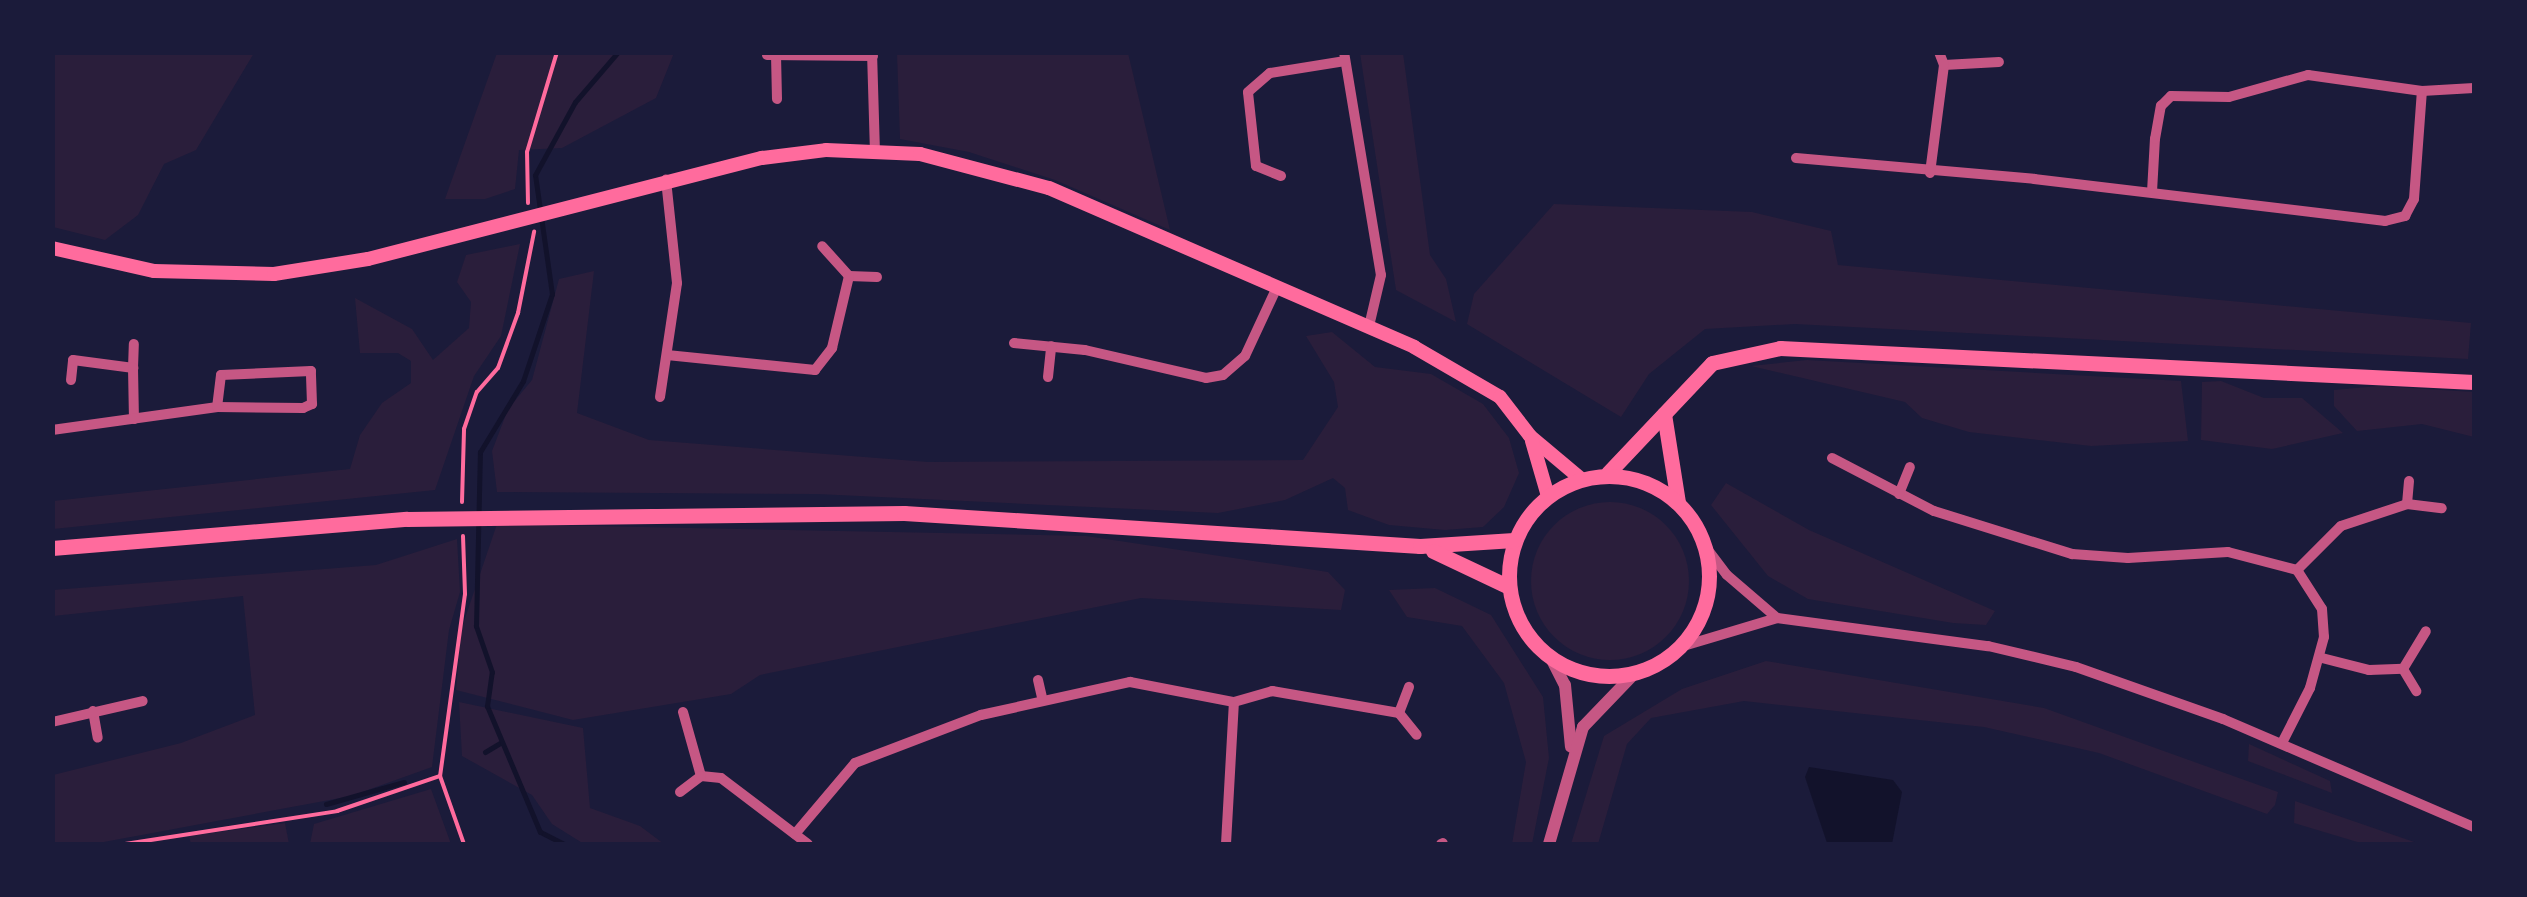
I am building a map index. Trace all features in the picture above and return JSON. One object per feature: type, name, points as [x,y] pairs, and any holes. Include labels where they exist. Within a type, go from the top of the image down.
[{"type":"main road","points":[[52,248],[154,271],[231,276],[335,266],[666,179],[762,158],[875,151],[970,164],[1049,188],[1369,326],[1476,379],[1530,436],[1580,479]]},
{"type":"main road","points":[[1608,473],[1664,414],[1675,394],[1712,363],[1780,348],[2474,382]]},
{"type":"main road","points":[[1664,414],[1678,502],[1706,546],[1706,604],[1680,647],[1635,673],[1588,674],[1552,658],[1518,618],[1509,587],[1514,540],[1548,496],[1580,479],[1608,473],[1649,483],[1678,502]]},
{"type":"main road","points":[[1530,436],[1548,496]]},
{"type":"main road","points":[[52,548],[408,519],[527,515],[904,513],[1420,546],[1514,540]]},
{"type":"main road","points":[[1420,546],[1509,587]]},
{"type":"street","points":[[1930,173],[1944,65],[1940,52]]},
{"type":"street","points":[[777,98],[771,55],[872,54],[875,151]]},
{"type":"street","points":[[1281,176],[1256,166],[1247,106],[1252,86],[1270,74],[1345,57],[1381,275],[1369,326]]},
{"type":"street","points":[[1944,65],[1998,62]]},
{"type":"street","points":[[2152,192],[2162,106],[2171,96],[2229,97],[2308,75],[2422,90],[2474,88]]},
{"type":"street","points":[[1796,158],[2397,220],[2414,199],[2422,90]]},
{"type":"street","points":[[660,397],[678,245],[666,179]]},
{"type":"street","points":[[822,246],[849,276],[878,277]]},
{"type":"street","points":[[667,355],[815,370],[832,348],[849,276]]},
{"type":"street","points":[[1014,344],[1050,346],[1206,378],[1223,375],[1246,356],[1277,287]]},
{"type":"street","points":[[134,344],[134,419]]},
{"type":"street","points":[[1048,376],[1050,346]]},
{"type":"street","points":[[72,380],[72,360],[132,368]]},
{"type":"street","points":[[52,430],[217,407],[303,408],[312,404],[312,371],[222,376],[217,407]]},
{"type":"street","points":[[1832,458],[1899,494],[2072,554],[2128,558],[2228,552],[2297,570],[2322,609],[2322,658],[2282,744]]},
{"type":"street","points":[[1899,494],[1910,466]]},
{"type":"street","points":[[2407,504],[2410,481]]},
{"type":"street","points":[[2297,570],[2341,526],[2407,504],[2442,508]]},
{"type":"street","points":[[1706,546],[1727,575],[1777,618]]},
{"type":"street","points":[[1680,647],[1777,618],[1988,646],[2076,667],[2282,744],[2474,827]]},
{"type":"street","points":[[2403,669],[2426,632]]},
{"type":"street","points":[[1552,658],[1570,712],[1571,755]]},
{"type":"street","points":[[2322,658],[2369,670],[2403,669]]},
{"type":"street","points":[[2403,669],[2416,690]]},
{"type":"street","points":[[1549,844],[1571,755],[1596,710],[1635,673]]},
{"type":"street","points":[[1038,680],[1042,698]]},
{"type":"street","points":[[796,834],[855,763],[1042,698],[1130,682],[1234,702],[1272,691],[1398,713],[1416,735]]},
{"type":"street","points":[[1398,713],[1409,688]]},
{"type":"street","points":[[52,722],[143,701]]},
{"type":"street","points":[[1226,844],[1234,702]]},
{"type":"street","points":[[93,712],[98,738]]},
{"type":"street","points":[[683,712],[700,776]]},
{"type":"street","points":[[680,792],[700,776],[721,778],[808,844]]},
{"type":"path","points":[[528,199],[528,152],[558,52]]},
{"type":"path","points":[[125,844],[337,810],[440,776]]},
{"type":"shaded area","points":[[52,53],[254,53],[196,150],[164,164],[138,215],[105,240],[53,227]]},
{"type":"shaded area","points":[[497,53],[674,53],[656,98],[562,148],[519,150],[515,189],[485,199],[445,199]]},
{"type":"shaded area","points":[[897,53],[1128,53],[1170,230],[1055,180],[969,152],[900,139]]},
{"type":"shaded area","points":[[1360,53],[1403,53],[1430,255],[1446,279],[1456,322],[1396,290]]},
{"type":"shaded area","points":[[1554,204],[1752,212],[1831,231],[1838,265],[2471,323],[2468,359],[1795,324],[1705,329],[1649,374],[1621,417],[1467,324],[1474,294]]},
{"type":"shaded area","points":[[520,244],[501,336],[474,376],[435,490],[53,529],[53,501],[350,469],[360,435],[382,403],[411,383],[411,361],[398,353],[360,353],[355,298],[412,329],[433,360],[469,328],[471,302],[457,282],[466,255]]},
{"type":"shaded area","points":[[594,271],[577,413],[649,440],[928,462],[1303,460],[1338,407],[1334,382],[1306,336],[1332,332],[1375,367],[1431,374],[1483,404],[1509,438],[1519,473],[1504,507],[1483,527],[1445,530],[1389,525],[1348,510],[1345,488],[1333,478],[1285,500],[1218,513],[817,494],[497,492],[492,451],[508,409],[532,380],[559,279]]},
{"type":"shaded area","points":[[1807,360],[2181,381],[2188,441],[2091,446],[1969,432],[1922,418],[1905,402],[1751,366]]},
{"type":"shaded area","points":[[2221,381],[2264,398],[2302,398],[2343,433],[2272,449],[2201,440],[2202,382]]},
{"type":"shaded area","points":[[2378,386],[2474,392],[2474,437],[2422,424],[2357,431],[2334,406],[2334,390]]},
{"type":"shaded area","points":[[1726,483],[1809,530],[1995,611],[1986,625],[1953,623],[1808,599],[1768,576],[1711,505]]},
{"type":"shaded area","points":[[1610,502],[1640,508],[1666,525],[1683,551],[1689,581],[1683,611],[1666,637],[1640,654],[1610,660],[1580,654],[1554,637],[1537,611],[1531,581],[1537,551],[1554,525],[1580,508]]},
{"type":"shaded area","points":[[497,524],[1086,536],[1328,572],[1345,590],[1341,610],[1141,598],[760,675],[731,694],[573,720],[456,690],[461,630]]},
{"type":"shaded area","points":[[457,539],[460,592],[449,630],[432,767],[351,796],[93,844],[53,844],[53,775],[181,743],[255,715],[243,596],[53,616],[53,590],[376,565]]},
{"type":"shaded area","points":[[1435,588],[1491,615],[1543,697],[1549,758],[1532,844],[1512,844],[1526,762],[1504,683],[1462,626],[1407,617],[1389,590]]},
{"type":"shaded area","points":[[1766,661],[2044,708],[2278,792],[2275,805],[2267,814],[2099,753],[1984,727],[1744,701],[1651,718],[1627,744],[1598,844],[1571,844],[1604,736],[1682,689]]},
{"type":"shaded area","points":[[459,702],[583,728],[590,808],[640,826],[664,844],[584,844],[552,824],[532,795],[462,756]]},
{"type":"shaded area","points":[[2249,744],[2330,781],[2332,793],[2248,761]]},
{"type":"shaded area","points":[[1809,767],[1893,780],[1902,792],[1892,844],[1827,843],[1805,777]]},
{"type":"shaded area","points":[[431,789],[451,844],[310,844],[314,824]]},
{"type":"shaded area","points":[[2295,801],[2420,844],[2364,844],[2294,823]]},
{"type":"shaded area","points":[[285,823],[289,844],[191,844],[189,836]]},
{"type":"waterway","points":[[564,844],[540,832],[487,706],[492,672],[476,626],[480,452],[523,381],[552,294],[535,175],[575,102],[618,52]]},
{"type":"waterway","points":[[485,752],[500,743]]},
{"type":"waterway","points":[[326,804],[404,782]]}]
